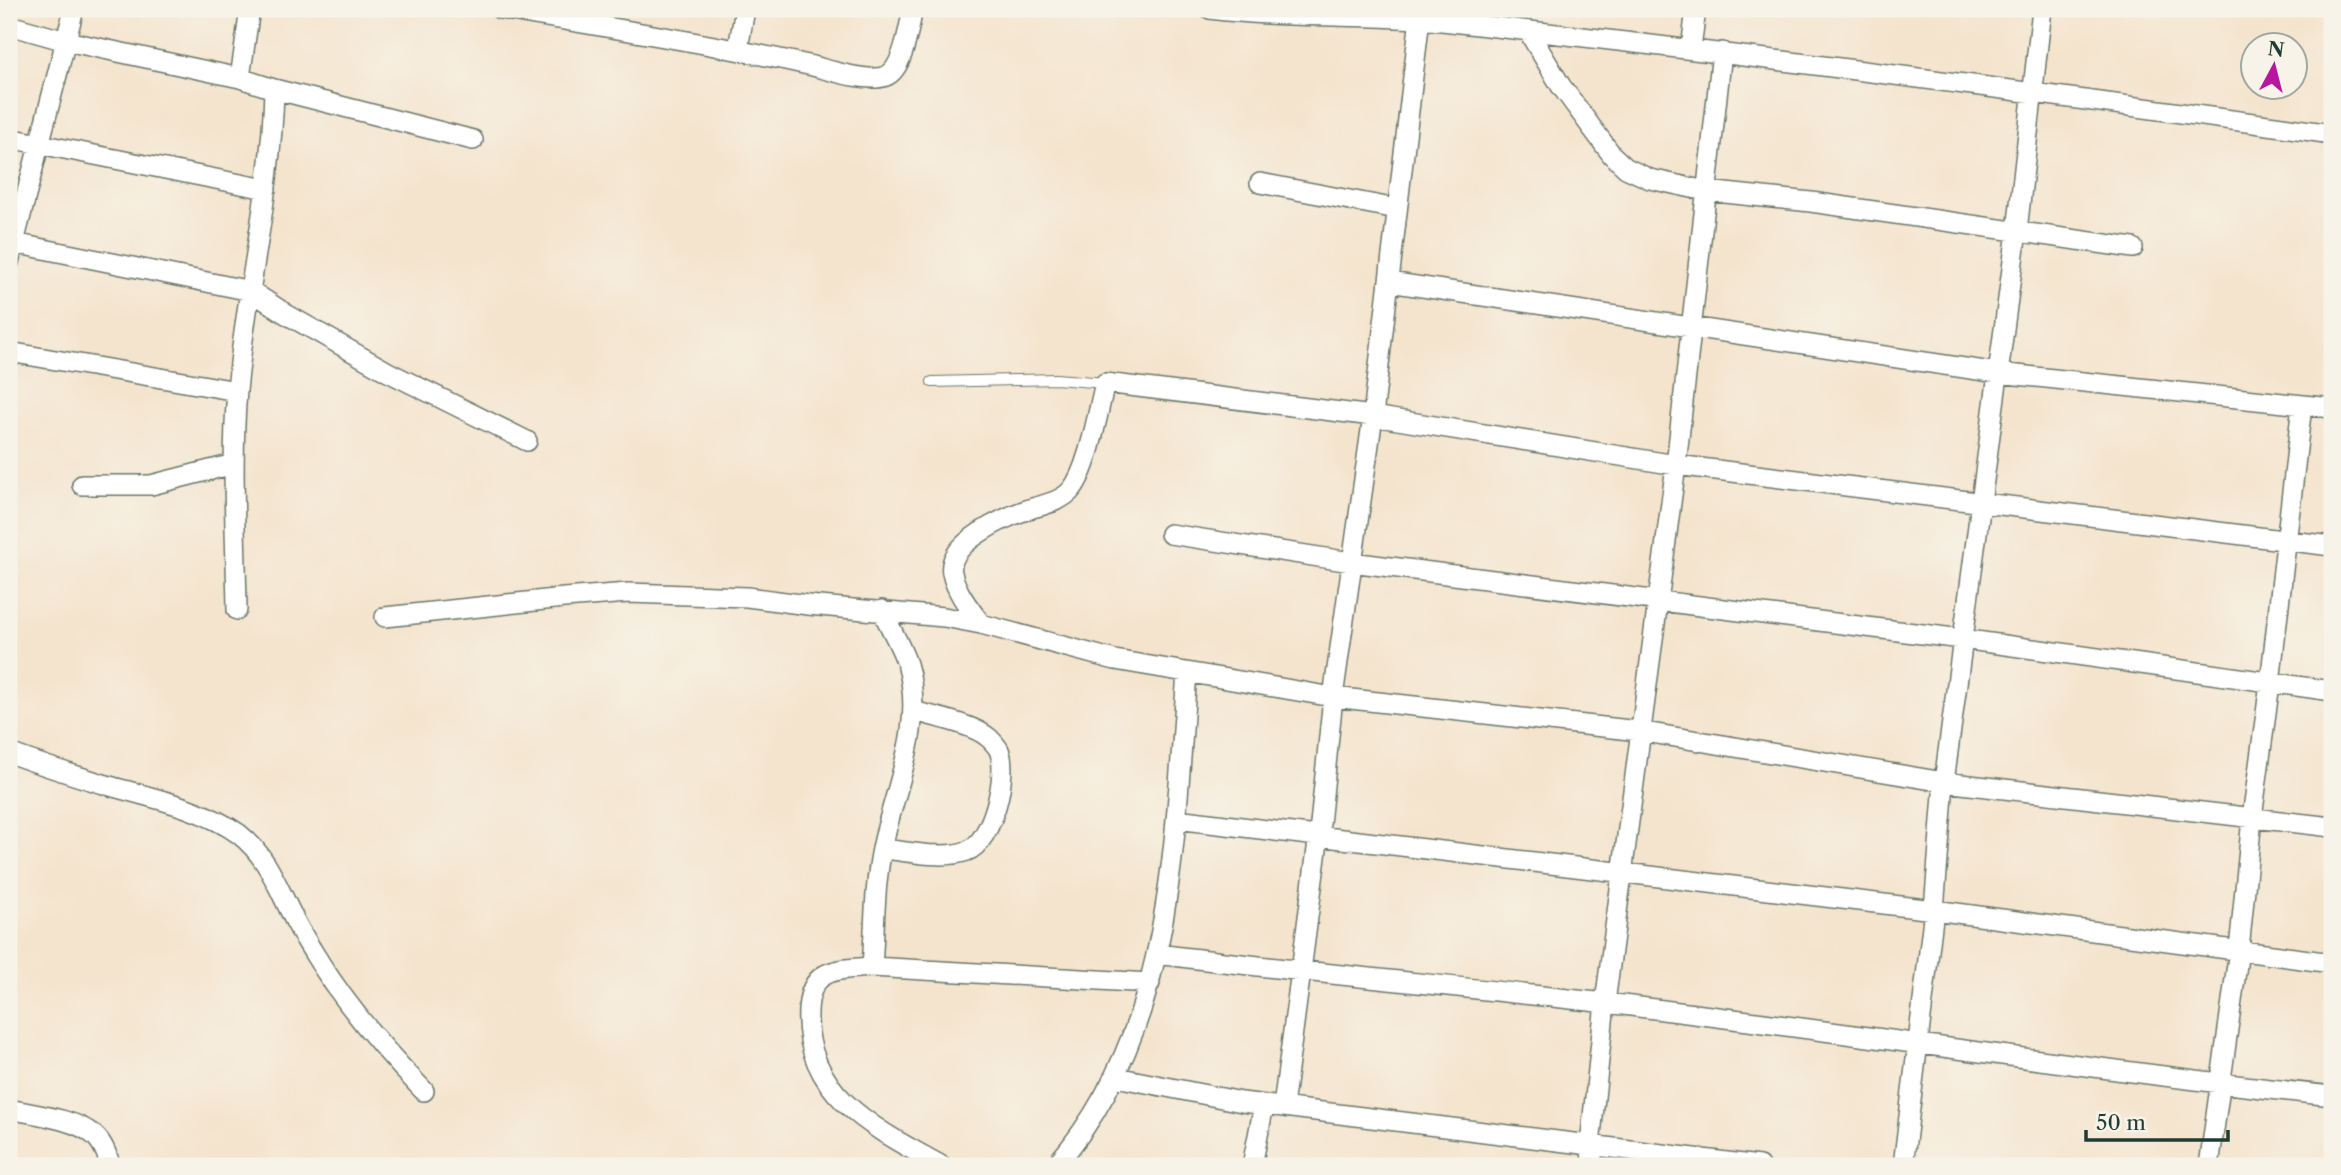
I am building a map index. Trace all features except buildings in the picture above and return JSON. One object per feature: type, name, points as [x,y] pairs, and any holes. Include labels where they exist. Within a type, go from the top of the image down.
[{"type":"street","points":[[74,9],[10,249],[251,291],[388,372],[527,441]]},
{"type":"street","points":[[240,78],[250,9]]},
{"type":"street","points":[[500,9],[738,49],[852,75],[877,78],[886,77],[900,61],[913,9]]},
{"type":"street","points":[[738,49],[746,9]]},
{"type":"street","points":[[1210,9],[1420,14],[1528,31],[1722,52],[2332,134]]},
{"type":"street","points":[[1691,49],[1696,9]]},
{"type":"street","points":[[1903,1166],[1934,910],[1944,782],[2017,231],[2042,9]]},
{"type":"street","points":[[1252,1166],[1273,1106],[1301,972],[1333,697],[1373,416],[1420,14]]},
{"type":"street","points":[[9,25],[66,41],[240,78],[473,140]]},
{"type":"street","points":[[1528,31],[1588,125],[1626,168],[1665,184],[2133,248]]},
{"type":"street","points":[[1593,1166],[1590,1145],[1605,1003],[1676,466],[1722,52]]},
{"type":"street","points":[[237,610],[234,464],[237,391],[266,189],[274,89]]},
{"type":"street","points":[[9,138],[266,189]]},
{"type":"street","points":[[1260,183],[1398,209]]},
{"type":"street","points":[[1389,282],[1998,373],[2332,408]]},
{"type":"street","points":[[9,352],[237,391]]},
{"type":"street","points":[[981,624],[955,582],[951,564],[954,557],[967,542],[992,526],[1067,495],[1073,488],[1086,455],[1105,383],[1373,416],[1676,466],[2332,546]]},
{"type":"street","points":[[2209,1166],[2239,950],[2252,818],[2302,405]]},
{"type":"street","points":[[82,485],[151,485],[234,464]]},
{"type":"street","points":[[1170,534],[1351,562],[1657,598],[2332,691]]},
{"type":"street","points":[[385,617],[565,597],[628,593],[747,597],[808,605],[882,610],[981,624],[1115,660],[1333,697],[1639,731],[1944,782],[2332,827]]},
{"type":"street","points":[[872,967],[877,877],[910,741],[914,710],[906,664],[882,610]]},
{"type":"street","points":[[1055,1166],[1077,1140],[1116,1077],[1133,1037],[1150,983],[1166,907],[1187,673]]},
{"type":"street","points":[[882,849],[935,854],[969,851],[980,842],[998,800],[1002,762],[999,749],[991,740],[982,732],[914,710]]},
{"type":"street","points":[[9,753],[77,777],[194,812],[227,826],[247,841],[261,855],[272,872],[291,914],[320,964],[387,1052],[424,1091]]},
{"type":"street","points":[[1176,819],[1622,871],[2332,963]]},
{"type":"street","points":[[1157,954],[1301,972],[1605,1003],[2219,1084],[2332,1096]]},
{"type":"street","points":[[942,1166],[876,1129],[856,1114],[824,1079],[814,1056],[807,1028],[809,995],[820,976],[830,972],[872,967],[1150,983]]},
{"type":"street","points":[[1116,1077],[1208,1097],[1273,1106],[1759,1166]]},
{"type":"street","points":[[9,1109],[48,1117],[81,1128],[95,1136],[106,1150],[111,1166]]},
{"type":"lane","points":[[932,382],[1056,379],[1105,383]]}]
